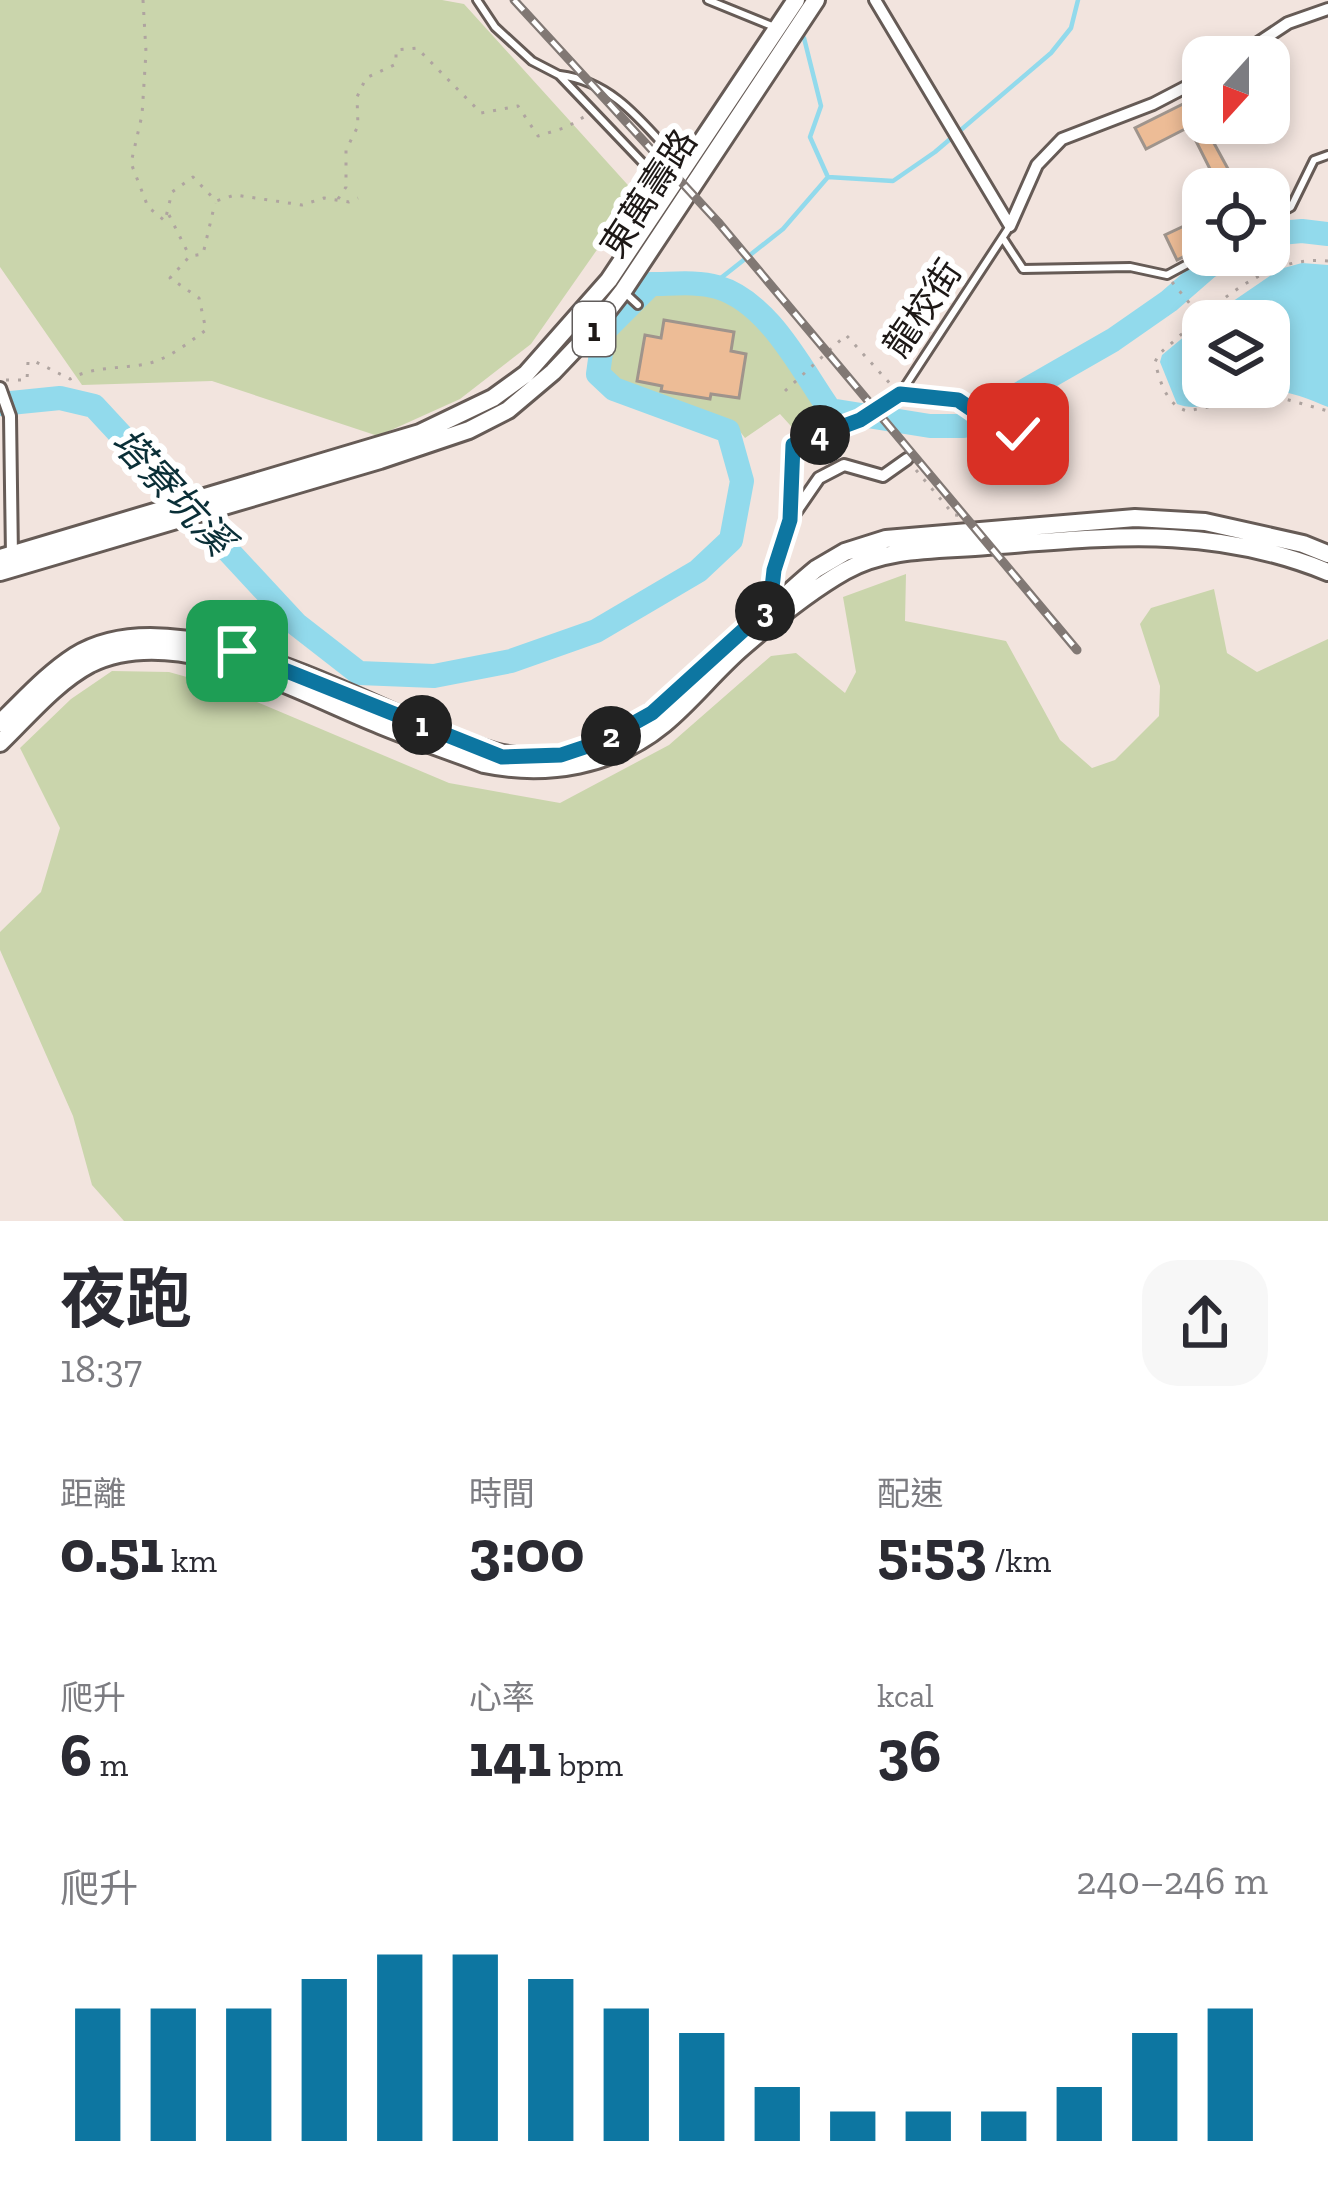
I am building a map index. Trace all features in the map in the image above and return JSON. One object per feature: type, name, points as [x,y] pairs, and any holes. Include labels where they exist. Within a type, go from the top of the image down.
[{"type":"main road","name":"東萬壽路","points":[[784,32],[796,0]]},
{"type":"main road","name":"東萬壽路","points":[[239,495],[469,430],[508,410],[579,346],[784,32],[816,0]]},
{"type":"main road","name":"1","points":[[3,565],[138,517],[239,495]]},
{"type":"main road","name":"1","points":[[3,565],[166,525],[239,495]]},
{"type":"main road","points":[[0,723],[77,655],[129,637],[184,637],[271,664],[502,757],[561,755],[600,742],[652,713],[845,551],[886,539],[1136,518],[1205,522],[1328,554]]},
{"type":"main road","points":[[0,743],[86,666],[111,656],[164,652],[234,666],[484,764],[524,772],[576,766],[620,750],[663,725],[774,613],[873,557],[1132,535],[1254,549],[1328,572]]},
{"type":"street","points":[[875,0],[1010,226]]},
{"type":"street","points":[[1268,36],[1288,23],[1328,9]]},
{"type":"street","points":[[1010,226],[1037,165],[1062,139],[1182,89]]},
{"type":"street","points":[[0,385],[10,416],[3,565]]},
{"type":"street","points":[[790,520],[819,478],[844,464],[884,476],[907,459]]},
{"type":"lane","points":[[477,0],[495,27],[532,61],[616,95],[691,174]]},
{"type":"lane","points":[[708,0],[784,32]]},
{"type":"lane","points":[[560,75],[675,196]]},
{"type":"lane","points":[[1290,208],[1314,160],[1328,155]]},
{"type":"lane","name":"龍校街","points":[[774,613],[774,570],[790,520],[793,445],[842,427],[900,394],[1010,226]]},
{"type":"lane","points":[[1004,240],[1022,269],[1130,266],[1167,275],[1182,267]]},
{"type":"lane","points":[[616,285],[638,305]]},
{"type":"lane","points":[[900,394],[958,400],[999,428],[1018,434]]},
{"type":"lane","points":[[824,420],[842,427]]},
{"type":"path","points":[[143,0],[142,115],[131,163],[148,207],[165,221],[172,192],[193,177],[216,201]]},
{"type":"path","points":[[337,200],[346,188],[346,150],[358,126],[357,97],[366,78],[396,64],[396,50],[417,48],[481,113],[518,106],[538,136],[567,127],[593,111]]},
{"type":"path","points":[[216,201],[235,195],[302,205],[324,198],[358,199]]},
{"type":"path","points":[[349,202],[351,195]]},
{"type":"path","points":[[0,385],[12,378],[27,380],[28,362],[34,361],[70,379],[147,364],[206,330],[200,298],[170,278],[190,256],[203,254],[216,201]]},
{"type":"path","points":[[168,213],[190,256]]},
{"type":"path","points":[[1228,300],[1278,265],[1328,261]]},
{"type":"path","points":[[1167,275],[1187,300]]},
{"type":"path","points":[[785,391],[846,335],[900,394]]},
{"type":"path","points":[[1182,335],[1155,362],[1176,408],[1209,408]]},
{"type":"path","points":[[1290,400],[1328,411]]},
{"type":"path","points":[[907,459],[954,515],[970,516]]},
{"type":"green space","points":[[0,0],[442,0],[464,4],[636,194],[531,344],[460,399],[378,436],[212,381],[82,385],[0,267]]},
{"type":"green space","points":[[650,291],[707,291],[741,305],[783,349],[829,417],[799,435],[780,414],[745,438],[735,425],[623,384],[605,371],[610,336]]},
{"type":"green space","points":[[906,574],[905,621],[1006,641],[1060,740],[1092,768],[1115,760],[1159,716],[1160,686],[1140,624],[1151,608],[1214,589],[1227,653],[1257,672],[1328,639],[1328,1221],[124,1221],[92,1185],[73,1116],[0,950],[0,932],[41,892],[60,828],[20,748],[71,699],[112,671],[169,672],[219,686],[449,783],[560,803],[669,745],[771,656],[796,653],[845,693],[856,672],[843,597]]},
{"type":"water","points":[[1328,265],[1328,407],[1290,394],[1290,300],[1235,300],[1270,276],[1290,276],[1290,266]]},
{"type":"water","points":[[1182,338],[1182,406],[1177,404],[1160,362]]},
{"type":"building","points":[[1182,104],[1182,131],[1146,149],[1135,128]]},
{"type":"building","points":[[1198,144],[1214,144],[1228,168],[1210,168]]},
{"type":"building","points":[[1182,227],[1182,258],[1177,260],[1165,235]]},
{"type":"building","points":[[664,320],[734,332],[731,351],[746,354],[739,398],[661,391],[662,386],[637,381],[645,335],[661,338]]},
{"type":"waterway","points":[[712,285],[783,229],[828,177],[893,181],[935,152],[1051,53],[1071,28],[1078,0]]},
{"type":"waterway","points":[[804,38],[821,106],[810,137],[827,175]]},
{"type":"waterway","name":"塔寮坑溪","points":[[1290,232],[1328,234]]},
{"type":"waterway","name":"塔寮坑溪","points":[[0,404],[60,398],[94,406],[296,624],[359,673],[434,676],[511,661],[596,631],[698,571],[731,540],[742,481],[728,431],[614,389],[598,374],[604,331],[651,284],[709,285],[736,295],[782,339],[830,410],[930,426],[963,426],[1113,340],[1198,276]]},
{"type":"railway","points":[[514,0],[718,222],[1077,650]]},
{"type":"route","points":[[237,651],[502,757],[561,755],[600,742],[652,713],[770,606],[774,570],[790,520],[793,445],[860,420],[900,394],[958,400],[999,428],[1018,434]]}]
